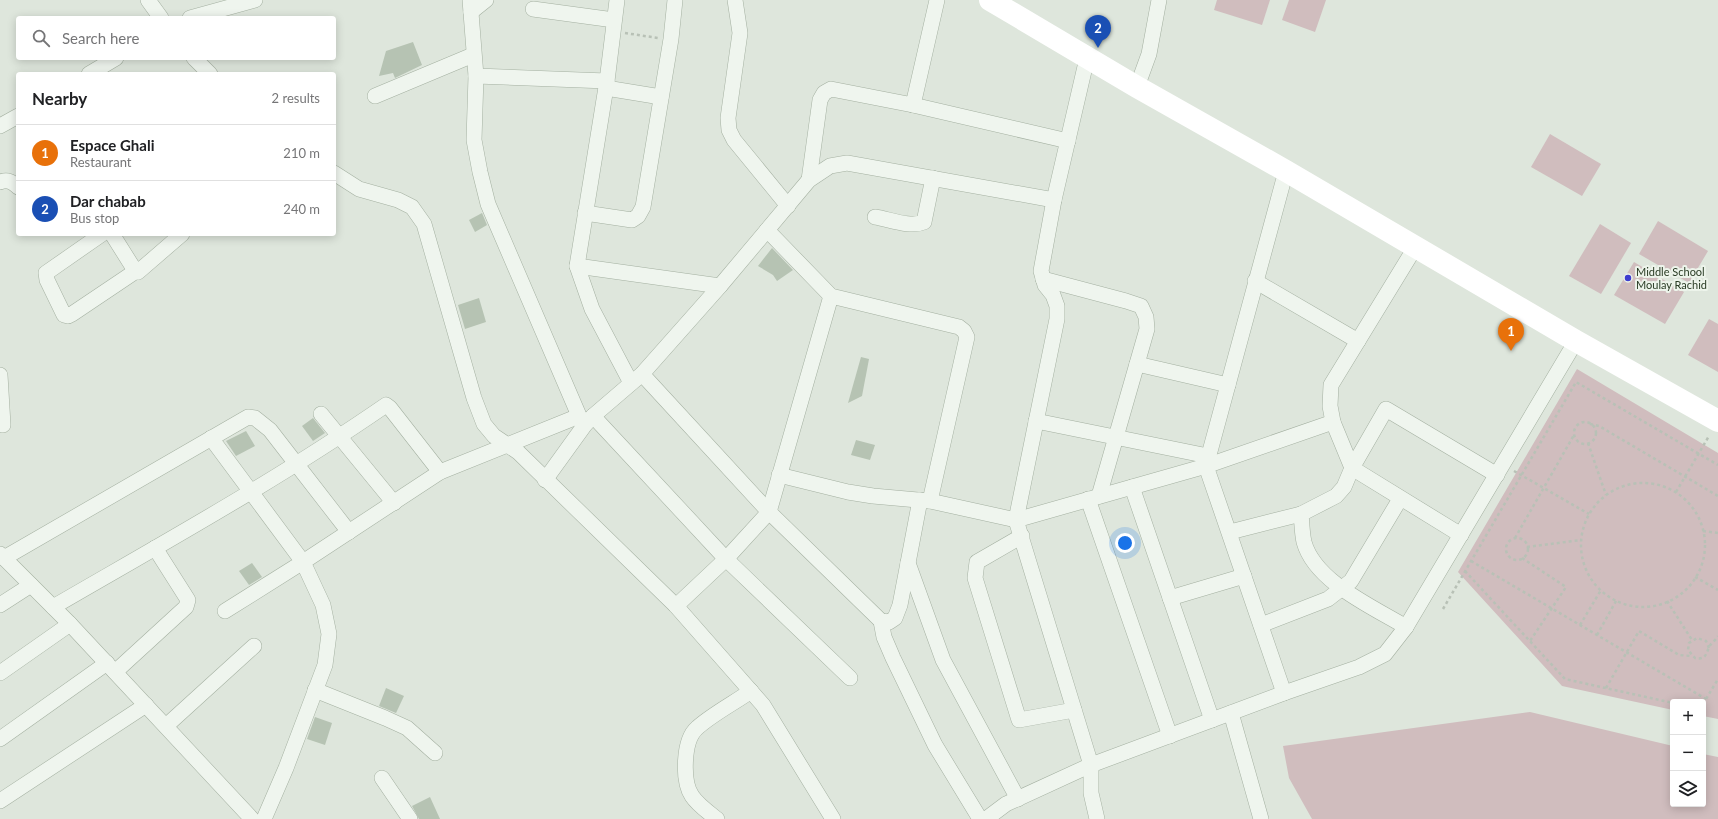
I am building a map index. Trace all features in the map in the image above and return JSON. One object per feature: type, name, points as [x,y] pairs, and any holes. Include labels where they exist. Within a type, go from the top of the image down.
[{"type":"main road","points":[[990,0],[1137,87],[1416,246],[1576,341],[1718,421]]},
{"type":"street","points":[[148,0],[160,16]]},
{"type":"street","points":[[197,16],[255,0]]},
{"type":"street","points":[[486,0],[470,6],[476,76],[474,140],[480,172],[488,204],[585,419],[726,559],[850,678]]},
{"type":"street","points":[[616,0],[607,85],[577,266],[592,309],[637,378],[769,512],[880,621],[892,658],[935,746],[980,819]]},
{"type":"street","points":[[585,213],[632,220],[638,216],[643,207],[671,39],[675,0]]},
{"type":"street","points":[[735,0],[740,33],[728,118],[729,130],[734,140],[788,206]]},
{"type":"street","points":[[913,105],[937,0]]},
{"type":"street","points":[[1137,87],[1149,54],[1159,0]]},
{"type":"street","points":[[533,9],[614,26]]},
{"type":"street","points":[[375,96],[473,55]]},
{"type":"street","points":[[1087,58],[1054,200],[1041,271],[1043,279],[1058,306],[1057,319],[1016,520],[1091,765],[1091,793],[1097,819]]},
{"type":"street","points":[[92,72],[113,60]]},
{"type":"street","points":[[476,76],[607,85],[661,97]]},
{"type":"street","points":[[809,180],[820,100],[824,93],[831,89],[913,105],[1068,141]]},
{"type":"street","points":[[2,122],[16,117]]},
{"type":"street","points":[[545,480],[585,419],[637,378],[720,286],[809,180],[830,166],[847,163],[1054,200]]},
{"type":"street","points":[[1284,693],[1207,461],[1286,171]]},
{"type":"street","points":[[336,174],[359,189],[398,200],[412,207],[424,224],[474,398],[484,424],[494,436],[518,452],[545,480],[676,606],[763,705],[833,819]]},
{"type":"street","points":[[875,217],[912,224],[924,222],[933,178]]},
{"type":"street","points":[[0,182],[5,180],[10,181],[16,186]]},
{"type":"street","points":[[767,230],[831,296],[959,327],[964,331],[967,337],[908,562],[900,604],[895,618],[889,622],[880,621]]},
{"type":"street","points":[[99,236],[46,273],[46,280],[64,315],[68,316],[72,314],[136,271],[140,271],[180,236]]},
{"type":"street","points":[[113,236],[136,271]]},
{"type":"street","points":[[1416,246],[1331,385],[1330,406],[1333,422],[1352,468],[1400,499],[1461,535]]},
{"type":"street","points":[[577,266],[720,286]]},
{"type":"street","points":[[1043,279],[1141,306],[1146,317],[1147,329],[1137,364],[1116,437],[1094,498],[1170,736]]},
{"type":"street","points":[[1255,281],[1358,341]]},
{"type":"street","points":[[676,606],[726,559],[769,512],[831,296]]},
{"type":"street","points":[[986,819],[1006,804],[1091,765],[1284,693],[1359,667],[1385,654],[1406,627],[1576,341]]},
{"type":"street","points":[[1137,364],[1228,385]]},
{"type":"street","points":[[0,375],[3,425]]},
{"type":"street","points":[[53,606],[251,492],[340,437],[386,405],[390,408],[440,472]]},
{"type":"street","points":[[1230,532],[1301,514],[1336,496],[1344,487],[1352,468],[1386,409],[1500,470]]},
{"type":"street","points":[[321,414],[394,503]]},
{"type":"street","points":[[252,819],[53,606],[2,556],[248,417],[255,418],[270,430],[349,532]]},
{"type":"street","points":[[225,611],[440,472],[508,444],[585,419]]},
{"type":"street","points":[[1036,421],[1116,437],[1207,461]]},
{"type":"street","points":[[780,475],[848,492],[925,501],[1016,520],[1132,487],[1207,461],[1333,422]]},
{"type":"street","points":[[211,438],[303,562],[323,605],[329,634],[325,665],[286,768],[264,819]]},
{"type":"street","points":[[1132,487],[1212,720]]},
{"type":"street","points":[[1261,625],[1328,599],[1351,581],[1400,499]]},
{"type":"street","points":[[1301,514],[1304,542],[1314,563],[1342,589],[1406,627]]},
{"type":"street","points":[[1022,536],[977,562],[975,578],[1019,720],[1074,710]]},
{"type":"street","points":[[0,739],[111,668],[186,607],[188,600],[155,548]]},
{"type":"street","points":[[908,562],[944,660],[1018,799]]},
{"type":"street","points":[[1170,598],[1244,576]]},
{"type":"street","points":[[0,605],[31,585]]},
{"type":"street","points":[[0,672],[70,624]]},
{"type":"street","points":[[166,726],[254,646]]},
{"type":"street","points":[[315,690],[407,728],[435,753]]},
{"type":"street","points":[[717,819],[703,808],[692,796],[686,782],[686,755],[690,740],[696,729],[751,691]]},
{"type":"street","points":[[0,801],[146,705]]},
{"type":"street","points":[[1231,713],[1261,819]]},
{"type":"street","points":[[382,778],[410,819]]},
{"type":"path","points":[[614,26],[671,39]]},
{"type":"path","points":[[1443,609],[1576,382],[1718,465]]},
{"type":"path","points":[[1676,492],[1718,421]]},
{"type":"path","points":[[1530,641],[1566,587],[1522,558],[1513,559],[1507,554],[1507,544],[1516,538],[1545,489],[1578,425],[1584,423],[1599,426],[1718,496]]},
{"type":"path","points":[[1574,435],[1578,442],[1585,444],[1592,442],[1595,436],[1595,429],[1590,424]]},
{"type":"path","points":[[1588,443],[1606,495]]},
{"type":"path","points":[[1500,470],[1521,475],[1589,514]]},
{"type":"path","points":[[1639,482],[1658,484],[1676,492],[1692,507],[1703,531],[1705,547],[1700,568],[1689,586],[1668,601],[1651,606],[1629,605],[1616,601],[1595,584],[1585,567],[1580,548],[1582,529],[1589,514],[1599,501],[1606,495],[1620,487],[1639,482]]},
{"type":"path","points":[[1703,531],[1718,533]]},
{"type":"path","points":[[1516,538],[1522,540],[1527,547],[1526,554],[1522,558]]},
{"type":"path","points":[[1527,547],[1581,540]]},
{"type":"path","points":[[1471,561],[1706,699],[1718,679]]},
{"type":"path","points":[[1465,570],[1565,679],[1670,702]]},
{"type":"path","points":[[1695,577],[1718,590]]},
{"type":"path","points":[[1580,625],[1601,590]]},
{"type":"path","points":[[1597,635],[1616,601]]},
{"type":"path","points":[[1668,601],[1692,640]]},
{"type":"path","points":[[1606,688],[1639,631],[1679,655],[1691,656],[1694,658],[1702,658],[1707,654],[1709,648],[1718,636]]},
{"type":"path","points":[[1691,656],[1688,647],[1692,640],[1697,638],[1704,639],[1709,648]]},
{"type":"shaded area","points":[[1217,0],[1270,0],[1262,25],[1214,10]]},
{"type":"shaded area","points":[[1289,0],[1326,0],[1315,32],[1282,20]]},
{"type":"shaded area","points":[[1550,134],[1601,164],[1582,196],[1531,167]]},
{"type":"shaded area","points":[[1658,221],[1708,251],[1689,283],[1639,254]]},
{"type":"shaded area","points":[[1600,224],[1631,243],[1601,294],[1569,276]]},
{"type":"shaded area","points":[[1634,262],[1684,292],[1665,324],[1614,295]]},
{"type":"shaded area","points":[[1709,319],[1718,324],[1718,372],[1688,355]]},
{"type":"shaded area","points":[[1577,369],[1718,453],[1718,719],[1706,717],[1706,699],[1670,699],[1670,709],[1562,686],[1458,572]]},
{"type":"shaded area","points":[[1530,712],[1670,745],[1670,807],[1706,807],[1706,755],[1718,757],[1718,819],[1312,819],[1289,778],[1283,746]]},
{"type":"building","points":[[413,42],[422,65],[395,78],[393,73],[379,76],[386,51]]},
{"type":"building","points":[[482,213],[487,225],[475,232],[469,220]]},
{"type":"building","points":[[772,248],[793,270],[777,281],[773,275],[758,266]]},
{"type":"building","points":[[479,298],[486,322],[465,329],[458,305]]},
{"type":"building","points":[[861,357],[869,359],[862,396],[848,403]]},
{"type":"building","points":[[313,418],[325,433],[313,441],[302,426]]},
{"type":"building","points":[[246,431],[255,446],[236,456],[226,441]]},
{"type":"building","points":[[856,440],[875,445],[870,460],[851,455]]},
{"type":"building","points":[[252,563],[262,577],[249,585],[239,571]]},
{"type":"building","points":[[386,688],[404,696],[396,713],[379,706]]},
{"type":"building","points":[[315,717],[332,723],[325,745],[307,739]]},
{"type":"building","points":[[430,797],[440,819],[419,819],[412,806]]},
{"type":"place","name":"Dar chabab","points":[[1098,48]]},
{"type":"place","name":"Middle School Moulay Rachid","points":[[1628,278]]},
{"type":"place","name":"Espace Ghali","points":[[1511,351]]}]
